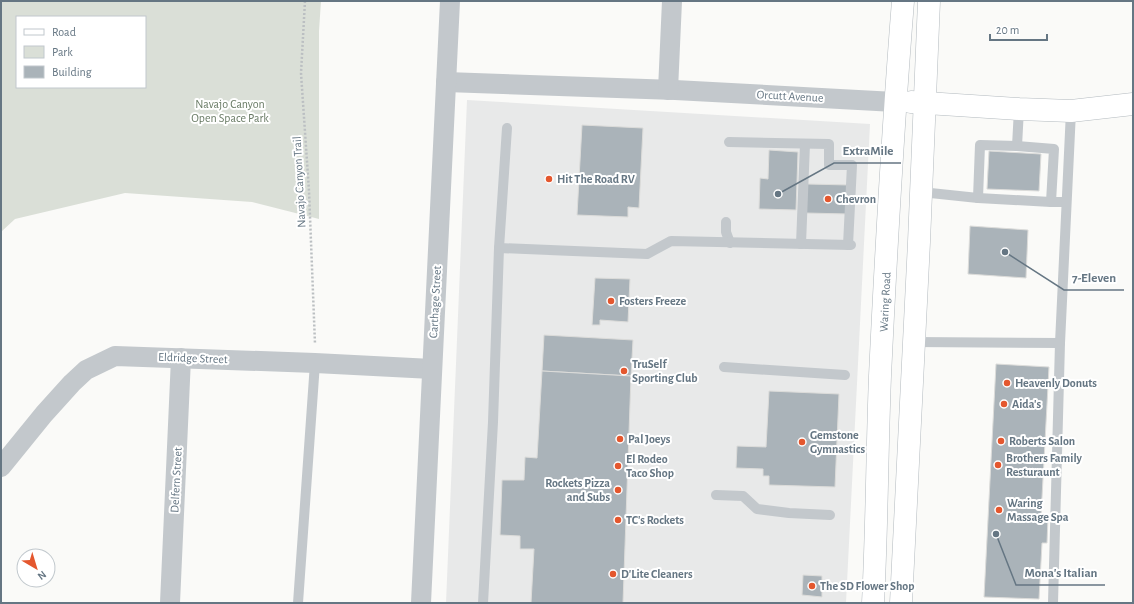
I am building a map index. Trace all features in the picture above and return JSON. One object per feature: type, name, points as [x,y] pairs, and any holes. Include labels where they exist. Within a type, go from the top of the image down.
[{"type":"main road","name":"Waring Road","points":[[873,603],[877,525],[880,377],[902,1]]},
{"type":"main road","points":[[902,603],[929,1]]},
{"type":"main road","name":"Orcutt Avenue","points":[[895,102],[925,102],[1019,109],[1071,110],[1133,104]]},
{"type":"street","name":"Carthage Street","points":[[421,603],[450,1]]},
{"type":"street","points":[[668,90],[672,1]]},
{"type":"street","name":"Orcutt Avenue","points":[[446,82],[668,90],[895,102]]},
{"type":"street","name":"Eldridge Street","points":[[1,467],[44,414],[72,383],[86,370],[114,356],[315,363],[432,369]]},
{"type":"street","name":"Delfern Street","points":[[170,603],[181,358]]},
{"type":"lane","points":[[1017,146],[1019,109]]},
{"type":"lane","points":[[1053,603],[1060,343],[1071,110]]},
{"type":"lane","points":[[483,603],[493,422],[499,248],[507,128]]},
{"type":"lane","points":[[499,248],[647,254],[671,241],[850,245],[852,165],[829,165],[829,144],[729,142]]},
{"type":"lane","points":[[801,244],[805,144]]},
{"type":"lane","points":[[978,198],[980,145],[1017,146],[1054,149],[1051,202]]},
{"type":"lane","points":[[921,192],[978,198],[1066,202]]},
{"type":"lane","points":[[726,222],[726,232],[730,243]]},
{"type":"lane","points":[[914,342],[1060,343]]},
{"type":"lane","points":[[298,603],[315,363]]},
{"type":"lane","points":[[724,367],[846,375]]},
{"type":"lane","points":[[716,495],[743,496],[757,509],[789,513],[830,514]]},
{"type":"path","name":"Navajo Canyon Trail","points":[[305,1],[302,73],[315,331],[315,363]]},
{"type":"shaded area","points":[[467,100],[870,124],[846,603],[446,603]]},
{"type":"green space","name":"Navajo Canyon Open Space Park","points":[[1,1],[321,1],[319,31],[319,219],[252,202],[125,193],[15,219],[1,232]]},
{"type":"building","points":[[582,125],[643,128],[639,208],[628,207],[628,217],[577,215]]},
{"type":"building","points":[[769,150],[798,152],[796,210],[759,209],[760,178],[768,179]]},
{"type":"building","points":[[989,151],[1041,154],[1039,191],[987,189]]},
{"type":"building","name":"Chevron","points":[[807,184],[849,185],[848,214],[806,213]]},
{"type":"building","points":[[970,226],[1028,230],[1026,278],[968,274]]},
{"type":"building","points":[[595,278],[630,279],[628,322],[600,320],[600,325],[592,325]]},
{"type":"building","points":[[544,335],[633,340],[631,376],[542,371]]},
{"type":"building","points":[[996,364],[1049,367],[1041,516],[1048,517],[1047,543],[1042,543],[1039,599],[984,597]]},
{"type":"building","points":[[542,371],[631,376],[623,603],[531,603],[534,549],[520,549],[520,536],[500,535],[502,480],[524,480],[525,457],[537,458]]},
{"type":"building","points":[[769,391],[839,394],[835,487],[769,485],[769,476],[763,476],[763,469],[736,468],[737,446],[766,447]]},
{"type":"building","points":[[803,575],[822,576],[822,597],[802,595]]},
{"type":"place","name":"Hit The Road RV","points":[[549,179]]},
{"type":"place","name":"ExtraMile","points":[[778,194]]},
{"type":"place","name":"Chevron","points":[[828,199]]},
{"type":"place","name":"7-Eleven","points":[[1005,252]]},
{"type":"place","name":"Fosters Freeze","points":[[611,301]]},
{"type":"place","name":"TruSelf Sporting Club","points":[[624,371]]},
{"type":"place","name":"Heavenly Donuts","points":[[1007,383]]},
{"type":"place","name":"Aida's","points":[[1004,404]]},
{"type":"place","name":"Pal Joeys","points":[[620,439]]},
{"type":"place","name":"Roberts Salon","points":[[1001,441]]},
{"type":"place","name":"Gemstone Gymnastics","points":[[802,442]]},
{"type":"place","name":"Brothers Family Resturaunt","points":[[998,465]]},
{"type":"place","name":"El Rodeo Taco Shop","points":[[618,466]]},
{"type":"place","name":"Rockets Pizza and Subs","points":[[618,490]]},
{"type":"place","name":"Waring Massage Spa","points":[[999,510]]},
{"type":"place","name":"TC's Rockets","points":[[618,520]]},
{"type":"place","name":"Mona's Italian","points":[[996,534]]},
{"type":"place","name":"D'Lite Cleaners","points":[[613,574]]},
{"type":"place","name":"The SD Flower Shop","points":[[812,586]]}]
